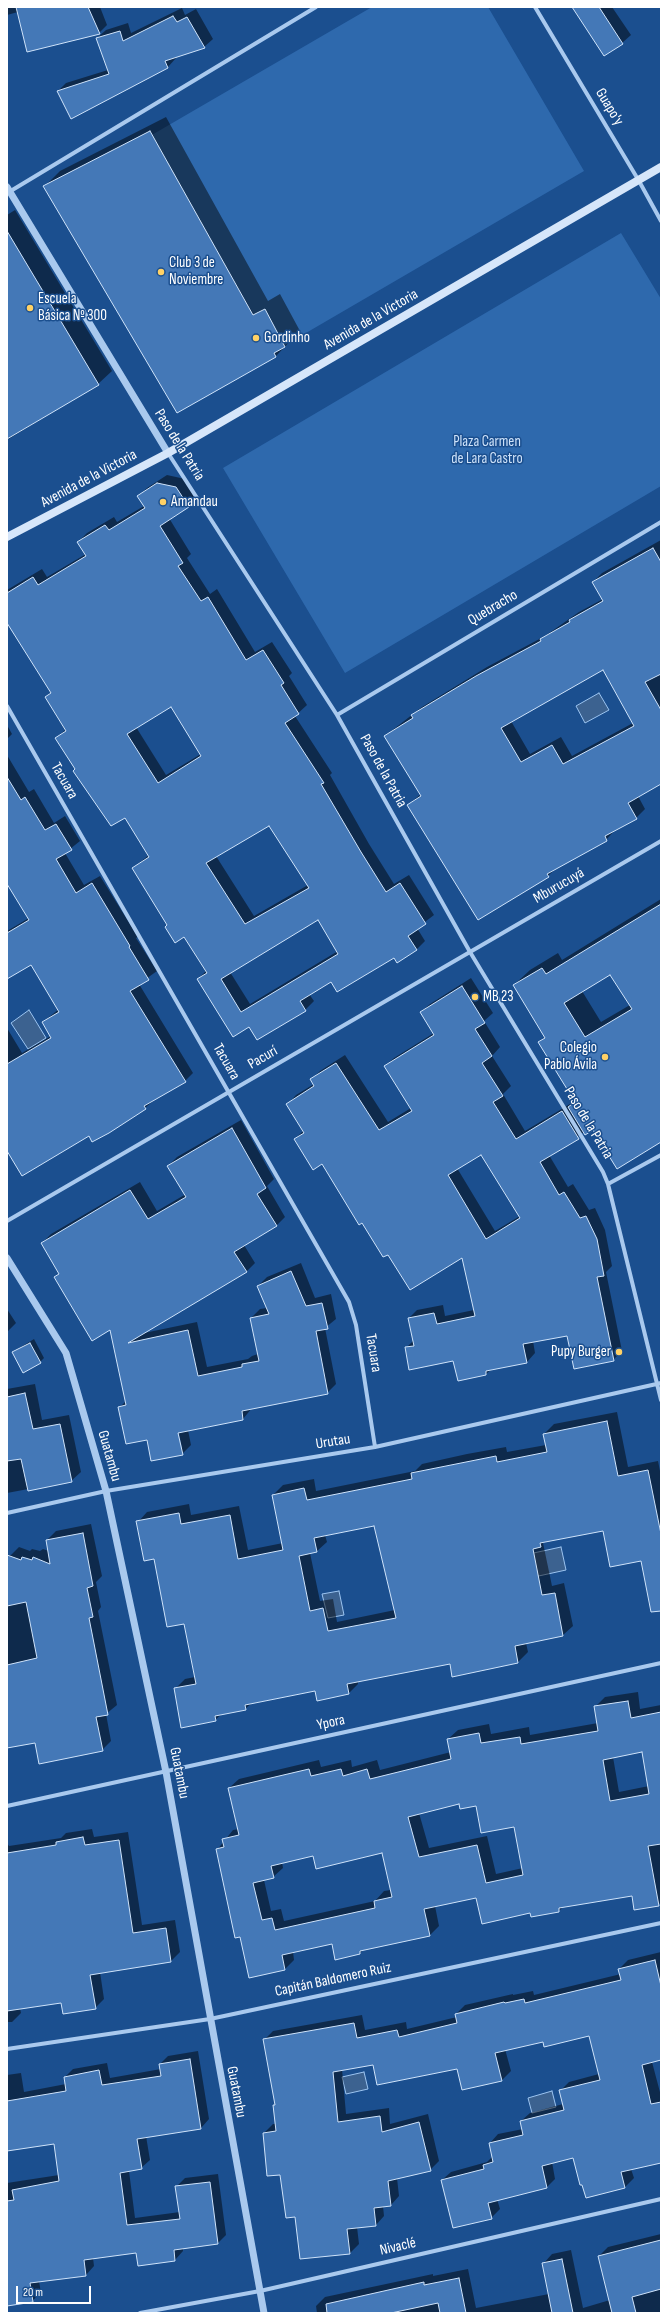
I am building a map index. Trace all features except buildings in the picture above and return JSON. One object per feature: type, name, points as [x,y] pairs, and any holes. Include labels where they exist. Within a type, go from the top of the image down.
[{"type":"main road","name":"Avenida de la Victoria","points":[[7,537],[168,453],[661,167]]},
{"type":"street","points":[[8,189],[316,7]]},
{"type":"street","name":"Guapo'y","points":[[535,7],[639,180],[661,221]]},
{"type":"street","name":"Paso de la Patria","points":[[8,189],[168,453],[337,715],[470,952],[603,1172],[608,1184],[659,1384],[661,1400]]},
{"type":"street","name":"Quebracho","points":[[337,715],[661,522]]},
{"type":"street","name":"Tacuara","points":[[7,706],[230,1092],[349,1302],[356,1325],[375,1447]]},
{"type":"street","name":"Mburucuyá","points":[[470,952],[661,841]]},
{"type":"street","name":"Pacurí","points":[[7,1221],[470,952]]},
{"type":"street","points":[[608,1184],[661,1155]]},
{"type":"street","name":"Guatambu","points":[[7,1258],[66,1354],[106,1491],[166,1772],[264,2313]]},
{"type":"street","name":"Urutau","points":[[7,1513],[106,1491],[375,1447],[659,1384]]},
{"type":"street","name":"Ypora","points":[[7,1806],[661,1663]]},
{"type":"street","name":"Capitán Baldomero Ruiz","points":[[7,2048],[210,2019],[661,1923]]},
{"type":"street","name":"Nivaclé","points":[[140,2313],[260,2291],[661,2199]]},
{"type":"green space","points":[[372,7],[488,7],[584,171],[275,351],[150,136]]},
{"type":"green space","name":"Plaza Carmen de Lara Castro","points":[[621,233],[661,299],[661,486],[345,673],[223,468]]},
{"type":"shaded area","points":[[599,693],[609,710],[585,723],[576,706]]},
{"type":"shaded area","points":[[29,1010],[46,1038],[28,1049],[11,1023]]},
{"type":"shaded area","points":[[561,1547],[566,1570],[534,1577],[529,1554]]},
{"type":"shaded area","points":[[339,1591],[344,1615],[328,1618],[322,1594]]},
{"type":"shaded area","points":[[364,2072],[368,2089],[346,2094],[342,2077]]},
{"type":"shaded area","points":[[552,2091],[556,2107],[532,2113],[528,2098]]},
{"type":"place","name":"Club 3 de Noviembre","points":[[161,272]]},
{"type":"place","name":"Escuela Básica Nº 300","points":[[30,308]]},
{"type":"place","name":"Gordinho","points":[[256,338]]},
{"type":"place","name":"Amandau","points":[[163,502]]},
{"type":"place","name":"MB 23","points":[[475,997]]},
{"type":"place","name":"Colegio Pablo Ávila","points":[[605,1057]]},
{"type":"place","name":"Pupy Burger","points":[[619,1352]]}]
